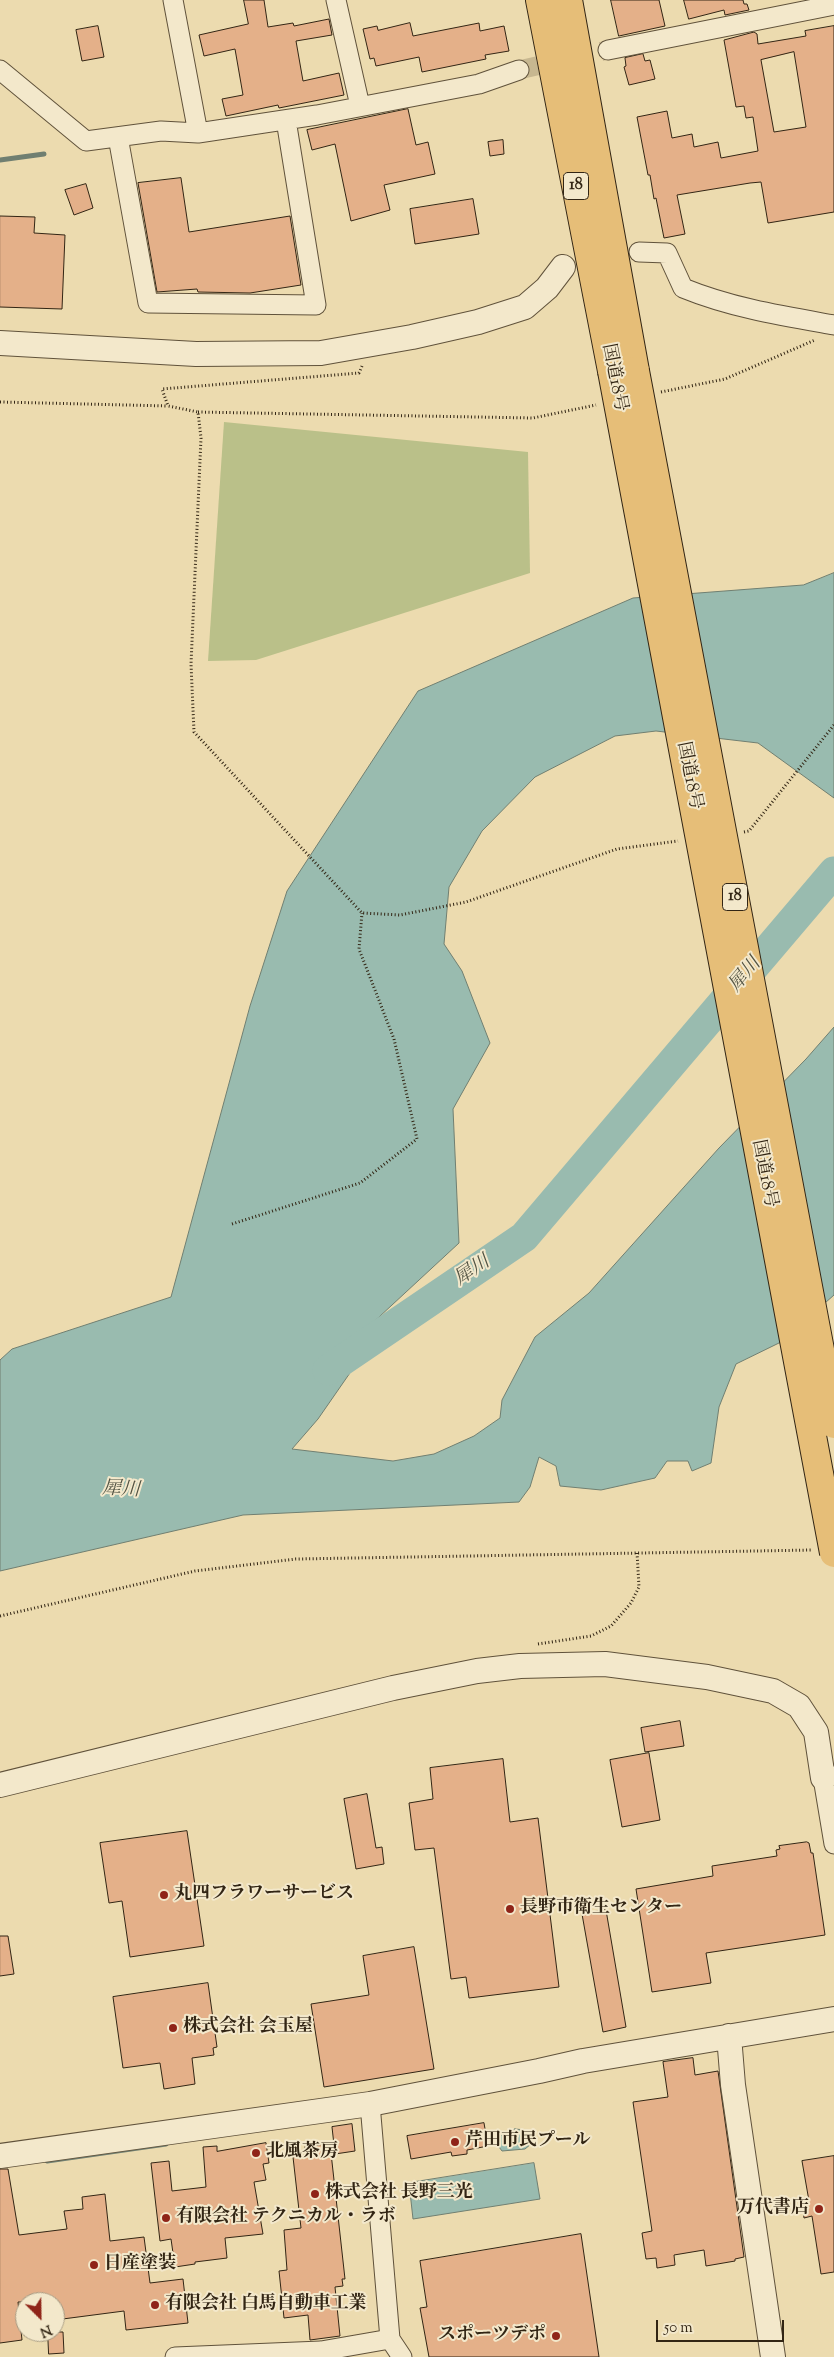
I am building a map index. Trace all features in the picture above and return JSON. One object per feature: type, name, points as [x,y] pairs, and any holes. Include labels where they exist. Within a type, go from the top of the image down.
[{"type":"highway","name":"国道18号","points":[[540,0],[624,371],[834,1424]]},
{"type":"highway","name":"国道18号","points":[[568,0],[624,371],[824,1551]]},
{"type":"street","points":[[173,0],[198,133]]},
{"type":"street","points":[[336,0],[360,106]]},
{"type":"street","points":[[608,50],[834,6]]},
{"type":"street","points":[[0,70],[86,141],[161,132],[198,133],[286,120],[479,84],[519,70]]},
{"type":"street","points":[[118,137],[148,303],[316,304],[286,120]]},
{"type":"street","points":[[639,252],[666,253],[683,288],[703,296],[764,313],[834,325]]},
{"type":"street","points":[[0,343],[196,354],[321,353],[478,322],[525,306],[547,288],[563,266]]},
{"type":"street","points":[[0,1785],[403,1686],[477,1671],[520,1666],[605,1664],[707,1677],[773,1691],[799,1706],[816,1732],[828,1777],[834,1844]]},
{"type":"street","points":[[0,2156],[370,2104],[583,2061],[834,2019]]},
{"type":"street","points":[[728,2036],[733,2085],[773,2357]]},
{"type":"street","points":[[370,2104],[390,2340],[402,2357]]},
{"type":"street","points":[[175,2357],[321,2351],[390,2340]]},
{"type":"path","points":[[658,393],[725,379],[816,339]]},
{"type":"path","points":[[168,406],[162,389],[360,373],[372,344]]},
{"type":"path","points":[[0,402],[168,406],[198,412],[533,418],[600,404]]},
{"type":"path","points":[[198,412],[201,438],[191,664],[194,732],[362,913],[400,915],[466,902],[617,849],[683,840]]},
{"type":"path","points":[[740,832],[750,831],[834,725]]},
{"type":"path","points":[[232,1224],[360,1183],[417,1139],[394,1039],[359,949],[362,913]]},
{"type":"path","points":[[0,1616],[194,1571],[296,1559],[637,1552],[824,1551]]},
{"type":"path","points":[[534,1644],[592,1636],[611,1626],[631,1602],[639,1587],[637,1552]]},
{"type":"green space","points":[[224,422],[528,452],[530,573],[256,660],[208,661]]},
{"type":"water","points":[[834,573],[834,798],[758,743],[656,731],[615,736],[535,777],[482,831],[449,887],[444,944],[462,971],[490,1043],[453,1109],[459,1243],[365,1330],[361,1357],[318,1419],[292,1449],[393,1461],[434,1454],[474,1436],[500,1418],[502,1400],[535,1337],[589,1293],[719,1148],[806,1059],[834,1027],[834,1295],[781,1342],[736,1364],[719,1407],[711,1463],[692,1471],[688,1461],[667,1461],[655,1478],[601,1490],[560,1486],[556,1466],[539,1457],[530,1487],[519,1502],[243,1515],[0,1571],[0,1360],[12,1349],[171,1297],[250,1006],[287,891],[418,691],[633,598],[803,585]]},
{"type":"water","points":[[515,2129],[525,2130],[530,2137],[531,2144],[525,2149],[502,2151],[496,2143],[497,2140],[503,2134]]},
{"type":"water","points":[[534,2163],[540,2199],[413,2219],[409,2183]]},
{"type":"building","points":[[244,0],[264,0],[268,27],[293,23],[294,26],[329,19],[332,35],[296,41],[303,81],[339,73],[344,95],[279,108],[278,105],[226,116],[222,99],[243,95],[235,49],[204,56],[199,35],[248,24]]},
{"type":"building","points":[[611,0],[659,0],[665,26],[619,36]]},
{"type":"building","points":[[684,0],[743,0],[749,10],[725,15],[724,10],[689,19]]},
{"type":"building","points":[[410,23],[413,36],[479,23],[480,31],[504,26],[509,51],[485,55],[486,59],[422,72],[419,57],[376,66],[374,58],[370,59],[363,29],[377,26],[378,30]]},
{"type":"building","points":[[98,26],[104,57],[82,61],[76,30]]},
{"type":"building","points":[[834,26],[834,212],[768,223],[761,182],[750,183],[677,195],[685,234],[664,238],[656,198],[654,199],[650,175],[648,175],[637,117],[667,111],[672,138],[692,134],[694,147],[718,142],[721,158],[758,151],[753,117],[746,118],[744,106],[736,107],[724,40],[754,32],[757,34],[758,44],[806,36],[805,31]],"holes":[[[794,52],[806,127],[774,132],[761,60]]]},
{"type":"building","points":[[643,54],[645,61],[650,60],[655,79],[629,85],[624,67],[626,66],[625,58]]},
{"type":"building","points":[[408,109],[416,145],[428,142],[435,174],[384,185],[390,210],[351,221],[335,144],[312,150],[307,130]]},
{"type":"building","points":[[503,140],[504,154],[490,156],[488,142]]},
{"type":"building","points":[[181,178],[189,232],[290,216],[301,285],[250,293],[198,292],[197,289],[157,292],[138,183]]},
{"type":"building","points":[[86,184],[93,208],[74,215],[65,190]]},
{"type":"building","points":[[473,199],[479,234],[415,244],[410,209]]},
{"type":"building","points":[[0,216],[35,217],[34,233],[65,235],[62,309],[0,307]]},
{"type":"building","points":[[680,1721],[684,1746],[645,1752],[641,1728]]},
{"type":"building","points":[[649,1753],[660,1820],[622,1827],[610,1760]]},
{"type":"building","points":[[503,1759],[510,1822],[538,1818],[559,1987],[469,1998],[466,1977],[451,1979],[434,1848],[415,1850],[409,1803],[433,1799],[430,1768]]},
{"type":"building","points":[[367,1794],[376,1848],[382,1847],[384,1864],[356,1869],[344,1799]]},
{"type":"building","points":[[187,1831],[204,1946],[130,1957],[122,1901],[109,1903],[100,1843]]},
{"type":"building","points":[[809,1843],[811,1853],[813,1853],[825,1935],[706,1953],[711,1983],[652,1992],[636,1889],[713,1876],[712,1866],[777,1856],[776,1850],[780,1849],[779,1846]]},
{"type":"building","points":[[606,1910],[626,2027],[603,2032],[582,1914]]},
{"type":"building","points":[[0,1936],[8,1936],[14,1974],[0,1976]]},
{"type":"building","points":[[414,1947],[434,2069],[324,2087],[311,2004],[369,1995],[363,1956]]},
{"type":"building","points":[[208,1983],[217,2047],[213,2048],[214,2055],[192,2058],[195,2084],[164,2089],[160,2063],[123,2068],[113,1997]]},
{"type":"building","points":[[693,2058],[695,2075],[718,2071],[744,2257],[735,2259],[735,2261],[706,2266],[704,2250],[674,2255],[675,2265],[657,2268],[656,2258],[646,2259],[642,2233],[652,2231],[633,2102],[668,2097],[663,2062]]},
{"type":"building","points":[[484,2123],[488,2146],[467,2150],[467,2154],[452,2156],[451,2152],[411,2159],[407,2136]]},
{"type":"building","points":[[352,2124],[355,2151],[335,2154],[332,2127]]},
{"type":"building","points":[[266,2143],[269,2163],[263,2164],[266,2180],[254,2182],[263,2234],[225,2238],[227,2258],[195,2262],[195,2264],[175,2267],[171,2239],[160,2241],[151,2163],[169,2161],[172,2191],[206,2187],[203,2147],[217,2146],[217,2151]]},
{"type":"building","points":[[330,2144],[345,2279],[342,2279],[343,2286],[335,2287],[340,2336],[310,2340],[308,2315],[284,2318],[279,2271],[287,2270],[284,2230],[301,2228],[293,2157],[306,2155],[305,2147]]},
{"type":"building","name":"万代書店","points":[[834,2156],[834,2272],[821,2274],[812,2216],[804,2218],[802,2202],[809,2201],[802,2161]]},
{"type":"building","points":[[0,2169],[8,2169],[19,2235],[67,2229],[64,2211],[83,2209],[82,2197],[105,2194],[110,2241],[144,2237],[150,2283],[183,2279],[188,2323],[126,2330],[124,2311],[65,2319],[65,2292],[15,2292],[15,2341],[0,2343]]},
{"type":"building","points":[[581,2234],[599,2357],[429,2357],[420,2308],[427,2307],[420,2261]]},
{"type":"building","points":[[48,2342],[63,2342],[64,2353],[49,2354]]},
{"type":"waterway","points":[[0,160],[44,154]]},
{"type":"waterway","name":"犀川","points":[[328,1370],[524,1237],[834,872]]},
{"type":"waterway","points":[[47,2161],[166,2144]]},
{"type":"tunnel","points":[[519,70],[608,50]]},
{"type":"place","name":"丸四フラワーサービス","points":[[164,1895]]},
{"type":"place","name":"長野市衛生センター","points":[[510,1909]]},
{"type":"place","name":"株式会社 会玉屋","points":[[173,2028]]},
{"type":"place","name":"芹田市民プール","points":[[455,2142]]},
{"type":"place","name":"北風茶房","points":[[256,2153]]},
{"type":"place","name":"株式会社 長野三光","points":[[315,2194]]},
{"type":"place","name":"万代書店","points":[[819,2209]]},
{"type":"place","name":"有限会社 テクニカル・ラボ","points":[[166,2218]]},
{"type":"place","name":"日産塗装","points":[[94,2265]]},
{"type":"place","name":"有限会社 白馬自動車工業","points":[[155,2305]]},
{"type":"place","name":"スポーツデポ","points":[[556,2336]]}]
